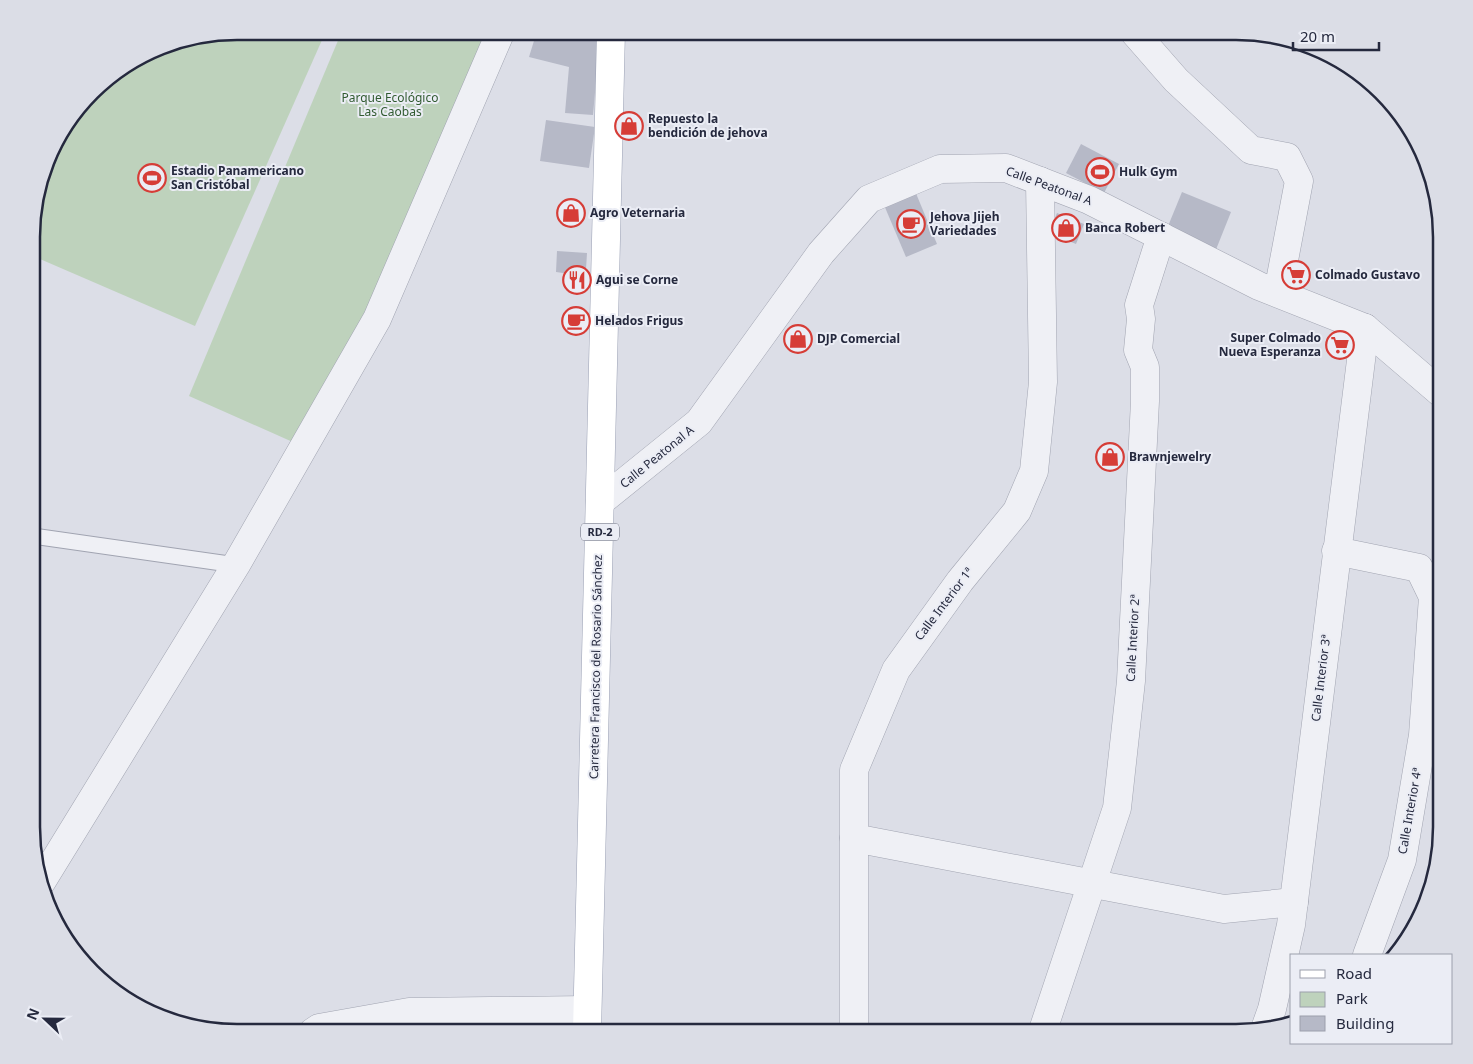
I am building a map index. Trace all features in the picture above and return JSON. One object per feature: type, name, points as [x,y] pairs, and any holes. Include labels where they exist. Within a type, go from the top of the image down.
[{"type":"main road","name":"Carretera Francisco del Rosario Sánchez","points":[[587,1021],[611,40]]},
{"type":"street","points":[[46,874],[236,565],[378,319],[497,40]]},
{"type":"street","points":[[1141,40],[1176,80],[1252,150],[1287,157],[1299,181],[1278,292]]},
{"type":"street","name":"Calle Peatonal A","points":[[600,502],[700,422],[821,253],[868,199],[940,169],[1006,168],[1089,200],[1259,286],[1365,328],[1433,385]]},
{"type":"street","name":"Calle Interior 1ª","points":[[854,1024],[854,770],[896,670],[960,581],[1017,511],[1034,471],[1043,382],[1040,181]]},
{"type":"street","name":"Calle Interior 2ª","points":[[1045,1024],[1117,808],[1131,681],[1145,401],[1145,367],[1138,350],[1141,319],[1139,305],[1161,236]]},
{"type":"street","name":"Calle Interior 3ª","points":[[1268,1021],[1291,925],[1365,328]]},
{"type":"street","name":"Calle Interior 4ª","points":[[1336,551],[1419,568],[1432,597],[1423,735],[1402,860],[1367,954]]},
{"type":"street","points":[[854,838],[1224,908],[1294,902]]},
{"type":"street","points":[[342,1024],[409,1012],[587,1021]]},
{"type":"lane","points":[[40,537],[236,565]]},
{"type":"green space","name":"Estadio Panamericano San Cristóbal","points":[[224,40],[322,40],[195,326],[40,259],[40,224],[44,198],[55,161],[73,127],[107,89],[138,66],[161,55],[198,44]]},
{"type":"green space","name":"Parque Ecológico Las Caobas","points":[[338,40],[497,40],[304,447],[189,396]]},
{"type":"building","points":[[534,40],[597,40],[597,70],[593,115],[565,113],[569,67],[529,57]]},
{"type":"building","points":[[546,120],[595,127],[589,168],[540,161]]},
{"type":"building","name":"Hulk Gym","points":[[1081,144],[1119,164],[1104,193],[1066,173]]},
{"type":"building","name":"Jehova Jijeh Variedades","points":[[915,191],[937,244],[906,257],[884,205]]},
{"type":"building","points":[[1182,192],[1231,212],[1215,252],[1166,231]]},
{"type":"building","name":"Agro Veternaria","points":[[561,203],[582,205],[581,223],[559,221]]},
{"type":"building","name":"Banca Robert","points":[[1057,213],[1084,224],[1076,244],[1049,233]]},
{"type":"building","points":[[557,251],[587,253],[585,286],[569,285],[570,274],[556,272]]},
{"type":"building","name":"Colmado Gustavo","points":[[1288,264],[1305,265],[1305,286],[1287,285]]},
{"type":"building","name":"Helados Frigus","points":[[567,313],[586,316],[584,329],[565,326]]},
{"type":"building","name":"DJP Comercial","points":[[799,327],[810,335],[799,351],[787,344]]},
{"type":"building","name":"Super Colmado Nueva Esperanza","points":[[1330,334],[1354,341],[1349,356],[1326,349]]},
{"type":"place","name":"Repuesto la bendición de jehova","points":[[629,126]]},
{"type":"place","name":"Hulk Gym","points":[[1100,172]]},
{"type":"place","name":"Estadio Panamericano San Cristóbal","points":[[152,178]]},
{"type":"place","name":"Agro Veternaria","points":[[571,213]]},
{"type":"place","name":"Jehova Jijeh Variedades","points":[[911,224]]},
{"type":"place","name":"Banca Robert","points":[[1066,228]]},
{"type":"place","name":"Colmado Gustavo","points":[[1296,275]]},
{"type":"place","name":"Agui se Corne","points":[[577,280]]},
{"type":"place","name":"Helados Frigus","points":[[576,321]]},
{"type":"place","name":"DJP Comercial","points":[[798,339]]},
{"type":"place","name":"Super Colmado Nueva Esperanza","points":[[1340,345]]},
{"type":"place","name":"Brawnjewelry","points":[[1110,457]]}]
